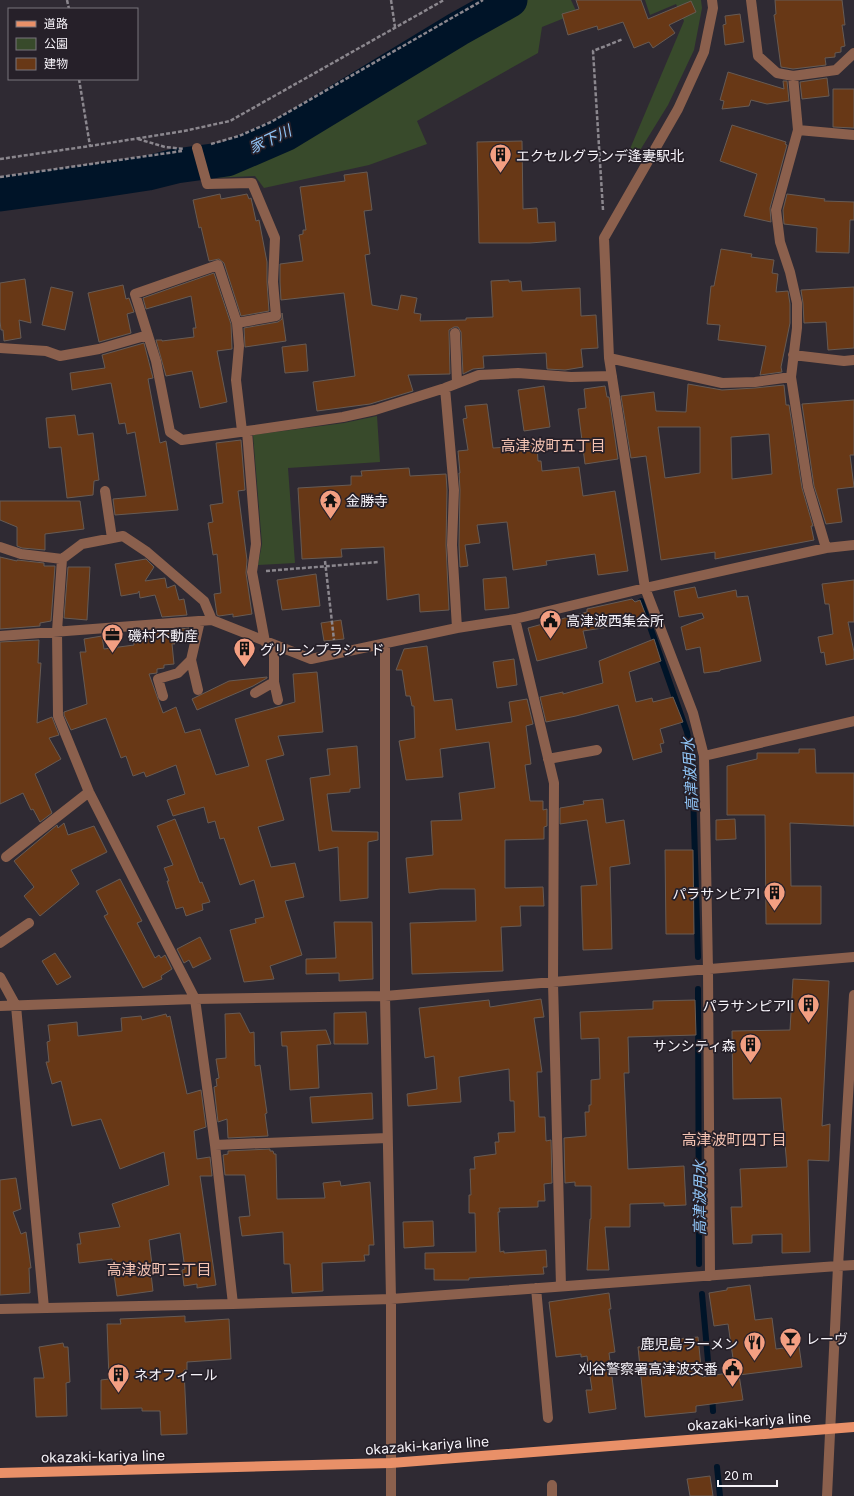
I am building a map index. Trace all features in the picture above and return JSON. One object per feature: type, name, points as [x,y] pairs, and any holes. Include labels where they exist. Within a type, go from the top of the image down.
[{"type":"main road","name":"okazaki-kariya line","points":[[0,1473],[391,1463],[854,1427]]},
{"type":"street","points":[[710,1276],[708,970],[704,756],[693,713],[645,588],[609,358],[604,238],[678,109],[704,52],[713,8],[712,0]]},
{"type":"street","points":[[751,0],[758,56],[777,73],[793,76],[836,70],[854,53]]},
{"type":"street","points":[[793,76],[798,130],[776,210],[780,242],[790,272],[797,303],[797,328],[791,377],[808,487],[826,548]]},
{"type":"street","points":[[798,130],[854,135]]},
{"type":"street","points":[[197,149],[208,184],[252,183],[275,238],[273,282],[276,316],[237,323]]},
{"type":"street","points":[[278,700],[269,643],[252,572],[256,544],[244,431],[236,380],[239,346],[237,323],[218,265],[135,294],[156,361],[170,432],[182,440],[244,431],[343,417],[375,410],[445,388],[479,375],[518,372],[571,377],[612,376]]},
{"type":"street","points":[[455,333],[457,383]]},
{"type":"street","points":[[0,348],[46,351],[60,356],[99,349],[148,335]]},
{"type":"street","points":[[793,356],[844,361],[854,360]]},
{"type":"street","points":[[609,358],[722,383],[755,382],[791,377]]},
{"type":"street","points":[[445,388],[454,490],[452,545],[457,628]]},
{"type":"street","points":[[105,491],[112,538]]},
{"type":"street","points":[[0,547],[21,554],[62,559],[82,544],[123,536],[147,552],[204,601],[212,620]]},
{"type":"street","points":[[0,636],[212,620],[311,659],[457,628],[515,619],[645,588],[826,548],[854,545]]},
{"type":"street","points":[[62,559],[57,631],[58,716],[89,792],[195,999],[215,1145],[233,1304]]},
{"type":"street","points":[[515,619],[554,783],[554,983],[561,1286]]},
{"type":"street","points":[[198,690],[191,660],[200,621]]},
{"type":"street","points":[[386,644],[385,996],[391,1299],[391,1496]]},
{"type":"street","points":[[163,696],[158,679],[178,673],[191,660]]},
{"type":"street","points":[[255,693],[274,682]]},
{"type":"street","points":[[704,756],[854,721]]},
{"type":"street","points":[[548,759],[598,750]]},
{"type":"street","points":[[6,857],[89,792]]},
{"type":"street","points":[[0,943],[29,923]]},
{"type":"street","points":[[0,1006],[195,999],[385,996],[854,957]]},
{"type":"street","points":[[0,977],[16,1006],[44,1308]]},
{"type":"street","points":[[828,1496],[838,1266],[850,1112],[854,995]]},
{"type":"street","points":[[215,1145],[387,1138]]},
{"type":"street","points":[[0,1309],[391,1299],[854,1265]]},
{"type":"street","points":[[536,1288],[548,1418]]},
{"type":"street","points":[[552,1485],[552,1496]]},
{"type":"path","points":[[391,0],[395,27]]},
{"type":"path","points":[[0,159],[137,139],[230,121],[444,0]]},
{"type":"path","points":[[197,149],[239,136],[270,122],[484,0]]},
{"type":"path","points":[[604,238],[593,51],[622,39]]},
{"type":"path","points":[[79,80],[90,146]]},
{"type":"path","points":[[0,177],[188,150],[165,147],[137,139]]},
{"type":"path","points":[[325,561],[335,654]]},
{"type":"path","points":[[252,572],[379,562]]},
{"type":"green space","points":[[522,0],[571,0],[577,13],[542,27],[538,53],[417,121],[427,144],[369,165],[264,188],[255,176],[211,178],[209,168],[230,164],[288,139]]},
{"type":"green space","points":[[645,0],[701,0],[702,8],[694,50],[668,105],[634,160],[627,156],[684,21],[676,4],[650,15]]},
{"type":"green space","points":[[377,416],[380,462],[288,468],[295,563],[258,565],[262,544],[253,435],[344,423]]},
{"type":"building","points":[[576,0],[641,0],[648,19],[691,1],[696,12],[669,25],[675,33],[653,48],[649,42],[634,48],[623,22],[598,30],[597,26],[568,35],[562,14],[579,9]]},
{"type":"building","points":[[775,0],[842,0],[845,25],[842,25],[845,46],[841,47],[841,52],[835,53],[835,57],[825,58],[826,65],[793,69],[781,67],[774,15],[776,14]]},
{"type":"building","points":[[740,14],[744,42],[725,45],[723,25],[726,24],[725,16]]},
{"type":"building","points":[[728,72],[784,89],[783,81],[787,81],[789,101],[767,104],[751,100],[749,106],[722,109],[724,101],[720,100]]},
{"type":"building","points":[[827,78],[829,96],[802,99],[800,82]]},
{"type":"building","points":[[833,89],[854,89],[854,128],[833,127]]},
{"type":"building","points":[[732,125],[786,142],[785,144],[787,145],[770,208],[771,222],[744,216],[757,174],[720,161]]},
{"type":"building","name":"エクセルグランデ逢妻駅北","points":[[522,141],[523,209],[537,208],[538,223],[555,222],[556,241],[530,243],[479,243],[477,142]]},
{"type":"building","points":[[367,172],[372,210],[364,211],[370,254],[365,255],[372,305],[398,310],[401,295],[417,298],[414,313],[421,314],[420,321],[466,320],[466,318],[493,317],[491,281],[521,281],[522,291],[580,288],[581,316],[596,315],[598,348],[581,349],[583,367],[565,370],[547,369],[546,353],[483,356],[484,368],[473,369],[463,374],[461,332],[458,327],[454,327],[449,330],[450,374],[408,375],[413,391],[370,404],[317,411],[313,382],[355,376],[344,293],[281,300],[280,264],[303,261],[299,235],[303,234],[303,230],[306,230],[300,187],[345,181],[344,175]]},
{"type":"building","points":[[220,194],[221,199],[247,194],[249,199],[251,198],[256,221],[259,220],[267,262],[269,311],[241,316],[224,263],[219,259],[209,261],[201,227],[199,228],[193,200]]},
{"type":"building","points":[[787,194],[825,199],[824,201],[854,202],[854,220],[850,220],[849,253],[816,252],[817,228],[784,224],[783,210]]},
{"type":"building","points":[[721,249],[752,254],[751,257],[774,260],[772,273],[778,274],[776,292],[788,291],[790,304],[790,323],[781,367],[782,372],[760,375],[766,346],[718,340],[720,325],[707,324],[711,286],[714,286]]},
{"type":"building","points":[[214,273],[231,324],[232,349],[217,351],[227,402],[200,408],[192,371],[166,376],[156,340],[162,341],[194,337],[193,328],[196,328],[191,296],[146,309],[143,298]]},
{"type":"building","points":[[25,279],[31,323],[19,320],[21,338],[4,341],[0,321],[0,283]]},
{"type":"building","points":[[123,285],[126,299],[129,298],[134,312],[127,314],[131,333],[99,342],[88,293]]},
{"type":"building","points":[[51,287],[73,292],[65,330],[42,325]]},
{"type":"building","points":[[854,287],[854,348],[828,350],[826,322],[804,323],[801,290]]},
{"type":"building","points":[[282,313],[286,341],[245,347],[244,328],[278,322],[282,319]]},
{"type":"building","points":[[144,343],[153,378],[148,379],[160,443],[166,441],[178,510],[115,515],[113,499],[146,496],[135,432],[127,434],[125,423],[119,424],[111,383],[72,390],[70,373],[105,368],[102,355]]},
{"type":"building","points":[[306,344],[308,371],[285,373],[282,347]]},
{"type":"building","points":[[688,384],[722,390],[784,385],[786,405],[789,405],[802,488],[813,526],[811,526],[814,540],[715,559],[715,552],[661,560],[646,456],[631,458],[621,396],[654,392],[656,411],[686,412]],"holes":[[[658,427],[700,427],[700,473],[665,478]],[[769,434],[772,474],[732,479],[731,437]]]},
{"type":"building","points":[[544,386],[550,427],[524,431],[518,390]]},
{"type":"building","points":[[605,386],[607,397],[609,397],[618,459],[585,464],[578,409],[586,408],[584,389]]},
{"type":"building","points":[[854,400],[854,455],[850,455],[854,487],[837,489],[842,522],[826,524],[814,486],[802,404]]},
{"type":"building","points":[[487,404],[493,448],[537,445],[538,461],[541,461],[542,471],[579,467],[583,496],[615,491],[628,571],[598,575],[595,554],[546,561],[547,565],[513,570],[507,522],[477,525],[480,543],[465,545],[468,566],[460,567],[460,473],[458,451],[468,450],[463,419],[467,418],[465,406]]},
{"type":"building","points":[[75,415],[78,435],[93,433],[99,480],[94,481],[93,495],[67,498],[61,447],[49,448],[46,418]]},
{"type":"building","points":[[241,440],[245,490],[238,491],[247,560],[246,573],[252,614],[233,617],[233,614],[219,616],[217,615],[214,594],[221,593],[217,554],[213,555],[208,523],[213,522],[210,505],[223,503],[216,443]]},
{"type":"building","points":[[409,468],[410,476],[446,474],[446,545],[449,610],[420,612],[419,594],[387,600],[384,547],[341,549],[342,557],[302,559],[298,488],[351,485],[351,476],[362,476],[361,471]]},
{"type":"building","points":[[0,501],[80,501],[84,529],[45,534],[45,550],[22,548],[17,546],[17,527],[0,520]]},
{"type":"building","points":[[0,557],[17,561],[44,563],[44,566],[55,566],[51,621],[40,623],[40,626],[0,629]]},
{"type":"building","points":[[146,559],[154,567],[145,581],[165,578],[167,588],[175,585],[179,600],[184,599],[187,615],[162,617],[155,595],[140,598],[139,591],[138,593],[121,596],[115,564]]},
{"type":"building","points":[[68,567],[90,567],[87,620],[64,618]]},
{"type":"building","points":[[316,574],[320,606],[282,610],[277,580]]},
{"type":"building","points":[[506,577],[509,608],[485,610],[483,579]]},
{"type":"building","points":[[854,580],[854,622],[848,622],[854,659],[826,665],[824,652],[821,653],[818,637],[833,634],[829,604],[825,604],[822,584]]},
{"type":"building","points":[[695,587],[698,598],[736,590],[737,597],[748,596],[761,661],[720,671],[704,673],[700,647],[686,650],[681,627],[704,618],[702,613],[679,617],[674,591]]},
{"type":"building","points":[[632,599],[635,602],[640,600],[648,621],[583,631],[587,648],[537,661],[528,628],[587,612],[587,609]]},
{"type":"building","points":[[341,620],[344,639],[324,641],[321,623]]},
{"type":"building","points":[[189,628],[189,640],[174,642],[175,644],[172,644],[174,664],[164,665],[164,668],[157,669],[157,673],[149,674],[163,713],[176,707],[185,733],[200,729],[216,775],[249,766],[235,719],[295,702],[293,674],[317,672],[323,732],[278,736],[284,755],[266,760],[284,820],[258,827],[271,867],[295,863],[304,897],[285,901],[302,955],[270,966],[274,979],[244,982],[230,930],[256,923],[255,919],[264,917],[254,880],[240,885],[224,838],[220,839],[215,821],[208,823],[204,807],[173,816],[167,800],[185,794],[176,765],[146,777],[144,772],[133,776],[126,756],[121,758],[106,718],[71,730],[64,715],[64,712],[87,704],[80,652],[86,652],[84,639],[102,636],[104,649],[134,645],[132,634]]},
{"type":"building","points":[[654,639],[661,661],[629,672],[636,702],[652,698],[653,702],[673,697],[683,722],[660,729],[664,743],[660,744],[662,752],[633,760],[618,705],[546,722],[540,697],[563,692],[563,694],[603,683],[599,661]]},
{"type":"building","points":[[39,640],[38,663],[41,663],[37,723],[52,717],[59,735],[49,738],[61,759],[35,774],[52,813],[40,822],[33,809],[31,810],[23,793],[0,804],[0,642]]},
{"type":"building","points":[[427,646],[434,701],[452,699],[456,730],[512,722],[509,702],[527,699],[533,724],[526,726],[531,764],[525,765],[530,801],[543,801],[543,810],[547,809],[547,826],[544,827],[544,839],[505,840],[505,888],[543,887],[544,906],[520,906],[521,926],[501,927],[503,971],[412,974],[410,923],[476,921],[475,889],[440,889],[409,893],[406,858],[433,855],[431,821],[462,820],[459,793],[495,788],[489,742],[440,749],[443,777],[406,780],[399,741],[415,738],[414,706],[412,706],[410,696],[406,696],[402,670],[396,670],[404,649]]},
{"type":"building","points":[[514,659],[517,685],[497,688],[493,662]]},
{"type":"building","points":[[267,677],[253,686],[197,710],[192,699],[229,681]]},
{"type":"building","points":[[357,746],[360,788],[350,789],[350,792],[327,794],[332,831],[378,832],[378,840],[368,842],[368,898],[340,901],[338,847],[319,851],[310,778],[330,775],[327,749]]},
{"type":"building","points":[[799,749],[815,749],[816,773],[854,773],[854,826],[790,823],[791,886],[821,886],[821,924],[766,924],[765,815],[727,815],[727,766],[757,759],[757,753],[799,753]]},
{"type":"building","points":[[603,799],[606,823],[624,820],[630,864],[610,867],[612,949],[583,950],[581,886],[597,885],[587,820],[560,824],[560,808],[584,804],[583,801]]},
{"type":"building","points":[[175,819],[200,883],[202,882],[210,902],[202,904],[203,910],[186,916],[183,907],[176,909],[164,868],[173,865],[157,826]]},
{"type":"building","points":[[735,819],[736,839],[716,840],[716,820]]},
{"type":"building","points":[[64,823],[68,835],[94,826],[107,852],[71,870],[79,884],[40,916],[24,896],[34,887],[14,861],[57,825],[58,828]]},
{"type":"building","points":[[665,850],[693,850],[694,934],[666,934]]},
{"type":"building","points":[[120,879],[142,921],[137,923],[155,958],[159,955],[161,958],[165,955],[172,969],[161,976],[162,979],[143,988],[104,916],[108,914],[96,891]]},
{"type":"building","points":[[334,922],[372,922],[373,979],[339,981],[339,973],[306,974],[306,959],[336,958]]},
{"type":"building","points":[[200,937],[211,959],[193,968],[189,960],[184,963],[177,949]]},
{"type":"building","points":[[55,953],[71,977],[57,985],[42,961]]},
{"type":"building","points":[[793,979],[829,981],[822,1126],[830,1124],[829,1161],[808,1160],[810,1252],[782,1253],[782,1234],[752,1235],[752,1243],[733,1244],[731,1207],[742,1207],[740,1169],[787,1167],[781,1098],[733,1099],[732,1031],[790,1030]]},
{"type":"building","points":[[541,999],[544,1017],[534,1018],[542,1072],[537,1072],[539,1117],[545,1117],[546,1141],[551,1140],[552,1183],[544,1184],[545,1201],[538,1201],[538,1207],[499,1208],[500,1212],[498,1212],[500,1252],[546,1250],[547,1267],[543,1267],[544,1274],[469,1278],[469,1280],[434,1280],[434,1269],[425,1269],[425,1253],[476,1252],[475,1213],[469,1213],[469,1195],[471,1195],[470,1169],[475,1169],[474,1157],[496,1154],[495,1142],[499,1142],[498,1133],[515,1132],[514,1101],[510,1101],[509,1069],[459,1077],[461,1102],[408,1106],[407,1094],[437,1089],[434,1056],[425,1058],[419,1008],[489,1000],[490,1007]]},
{"type":"building","points":[[695,1000],[696,1035],[628,1037],[629,1073],[624,1073],[628,1169],[684,1166],[686,1205],[664,1206],[664,1203],[630,1204],[630,1227],[605,1227],[609,1270],[587,1270],[591,1219],[591,1186],[575,1186],[575,1182],[565,1183],[564,1138],[586,1136],[585,1112],[589,1112],[589,1105],[591,1105],[591,1080],[600,1079],[599,1038],[581,1039],[580,1012],[653,1009],[653,1001]]},
{"type":"building","points":[[366,1012],[368,1044],[334,1044],[334,1013]]},
{"type":"building","points":[[240,1013],[250,1033],[254,1032],[255,1066],[260,1065],[267,1113],[265,1114],[268,1136],[228,1138],[227,1119],[218,1122],[214,1087],[217,1086],[216,1079],[219,1078],[216,1059],[226,1058],[225,1014]]},
{"type":"building","points":[[166,1014],[167,1017],[170,1016],[187,1094],[201,1090],[206,1127],[194,1131],[197,1159],[210,1157],[212,1176],[200,1176],[216,1285],[197,1288],[197,1284],[184,1286],[182,1270],[185,1269],[180,1233],[149,1240],[153,1291],[117,1296],[112,1259],[79,1263],[77,1244],[81,1244],[79,1233],[120,1227],[112,1204],[169,1185],[164,1152],[120,1169],[101,1119],[72,1126],[61,1081],[52,1084],[46,1062],[49,1062],[47,1042],[50,1041],[48,1025],[77,1022],[78,1036],[122,1031],[121,1018],[141,1016],[142,1020]]},
{"type":"building","points":[[326,1030],[331,1044],[317,1045],[319,1088],[290,1090],[287,1046],[282,1046],[281,1032]]},
{"type":"building","points":[[372,1093],[373,1119],[312,1123],[310,1097]]},
{"type":"building","points":[[270,1149],[270,1151],[273,1151],[274,1154],[276,1154],[277,1199],[325,1198],[323,1183],[340,1181],[341,1186],[370,1182],[374,1245],[369,1245],[369,1255],[364,1255],[365,1261],[322,1263],[323,1291],[292,1293],[290,1264],[284,1264],[283,1232],[242,1236],[239,1217],[250,1216],[245,1175],[225,1175],[223,1155],[228,1154],[228,1151]]},
{"type":"building","points":[[16,1178],[21,1209],[13,1212],[21,1234],[26,1232],[31,1268],[29,1268],[30,1293],[0,1295],[0,1180]]},
{"type":"building","points":[[433,1221],[434,1246],[404,1248],[403,1222]]},
{"type":"building","points":[[750,1285],[755,1320],[772,1318],[776,1349],[799,1346],[802,1367],[739,1375],[743,1400],[696,1406],[696,1412],[645,1417],[638,1347],[646,1346],[645,1342],[698,1337],[702,1377],[735,1372],[728,1324],[714,1326],[709,1293],[727,1290],[727,1288]]},
{"type":"building","points":[[609,1293],[611,1309],[609,1309],[615,1352],[609,1353],[616,1409],[589,1413],[586,1390],[592,1390],[587,1356],[581,1357],[581,1354],[556,1357],[549,1302]]},
{"type":"building","points":[[185,1316],[185,1322],[229,1319],[231,1359],[187,1362],[187,1370],[184,1370],[187,1434],[161,1435],[160,1411],[142,1411],[142,1408],[101,1409],[101,1380],[109,1379],[107,1324],[121,1324],[120,1319]]},
{"type":"building","points":[[63,1343],[64,1347],[68,1347],[70,1382],[66,1383],[67,1416],[36,1417],[34,1378],[44,1378],[39,1347]]},
{"type":"building","points":[[710,1476],[713,1496],[690,1496],[687,1479]]},
{"type":"waterway","name":"家下川","points":[[0,194],[148,173],[176,166],[227,159],[285,134],[458,29],[510,0]]},
{"type":"waterway","name":"高津波用水","points":[[641,601],[687,732],[692,758],[698,957]]},
{"type":"waterway","name":"高津波用水","points":[[698,989],[699,1264]]},
{"type":"waterway","name":"高津波用水","points":[[702,1294],[710,1383]]},
{"type":"waterway","name":"高津波用水","points":[[712,1396],[713,1411]]},
{"type":"waterway","name":"高津波用水","points":[[717,1467],[720,1496]]},
{"type":"place","name":"エクセルグランデ逢妻駅北","points":[[500,174]]},
{"type":"place","name":"金勝寺","points":[[331,520]]},
{"type":"place","name":"高津波西集会所","points":[[550,640]]},
{"type":"place","name":"磯村不動産","points":[[113,654]]},
{"type":"place","name":"グリーンプラシード","points":[[244,668]]},
{"type":"place","name":"パラサンピアⅠ","points":[[775,912]]},
{"type":"place","name":"パラサンピアⅡ","points":[[809,1024]]},
{"type":"place","name":"サンシティ森","points":[[751,1064]]},
{"type":"place","name":"レーヴ","points":[[790,1358]]},
{"type":"place","name":"鹿児島ラーメン","points":[[754,1362]]},
{"type":"place","name":"刈谷警察署高津波交番","points":[[733,1388]]},
{"type":"place","name":"ネオフィール","points":[[118,1394]]},
{"type":"district","name":"高津波町五丁目","points":[[553,445]]},
{"type":"district","name":"高津波町四丁目","points":[[734,1139]]},
{"type":"district","name":"高津波町三丁目","points":[[159,1269]]}]
